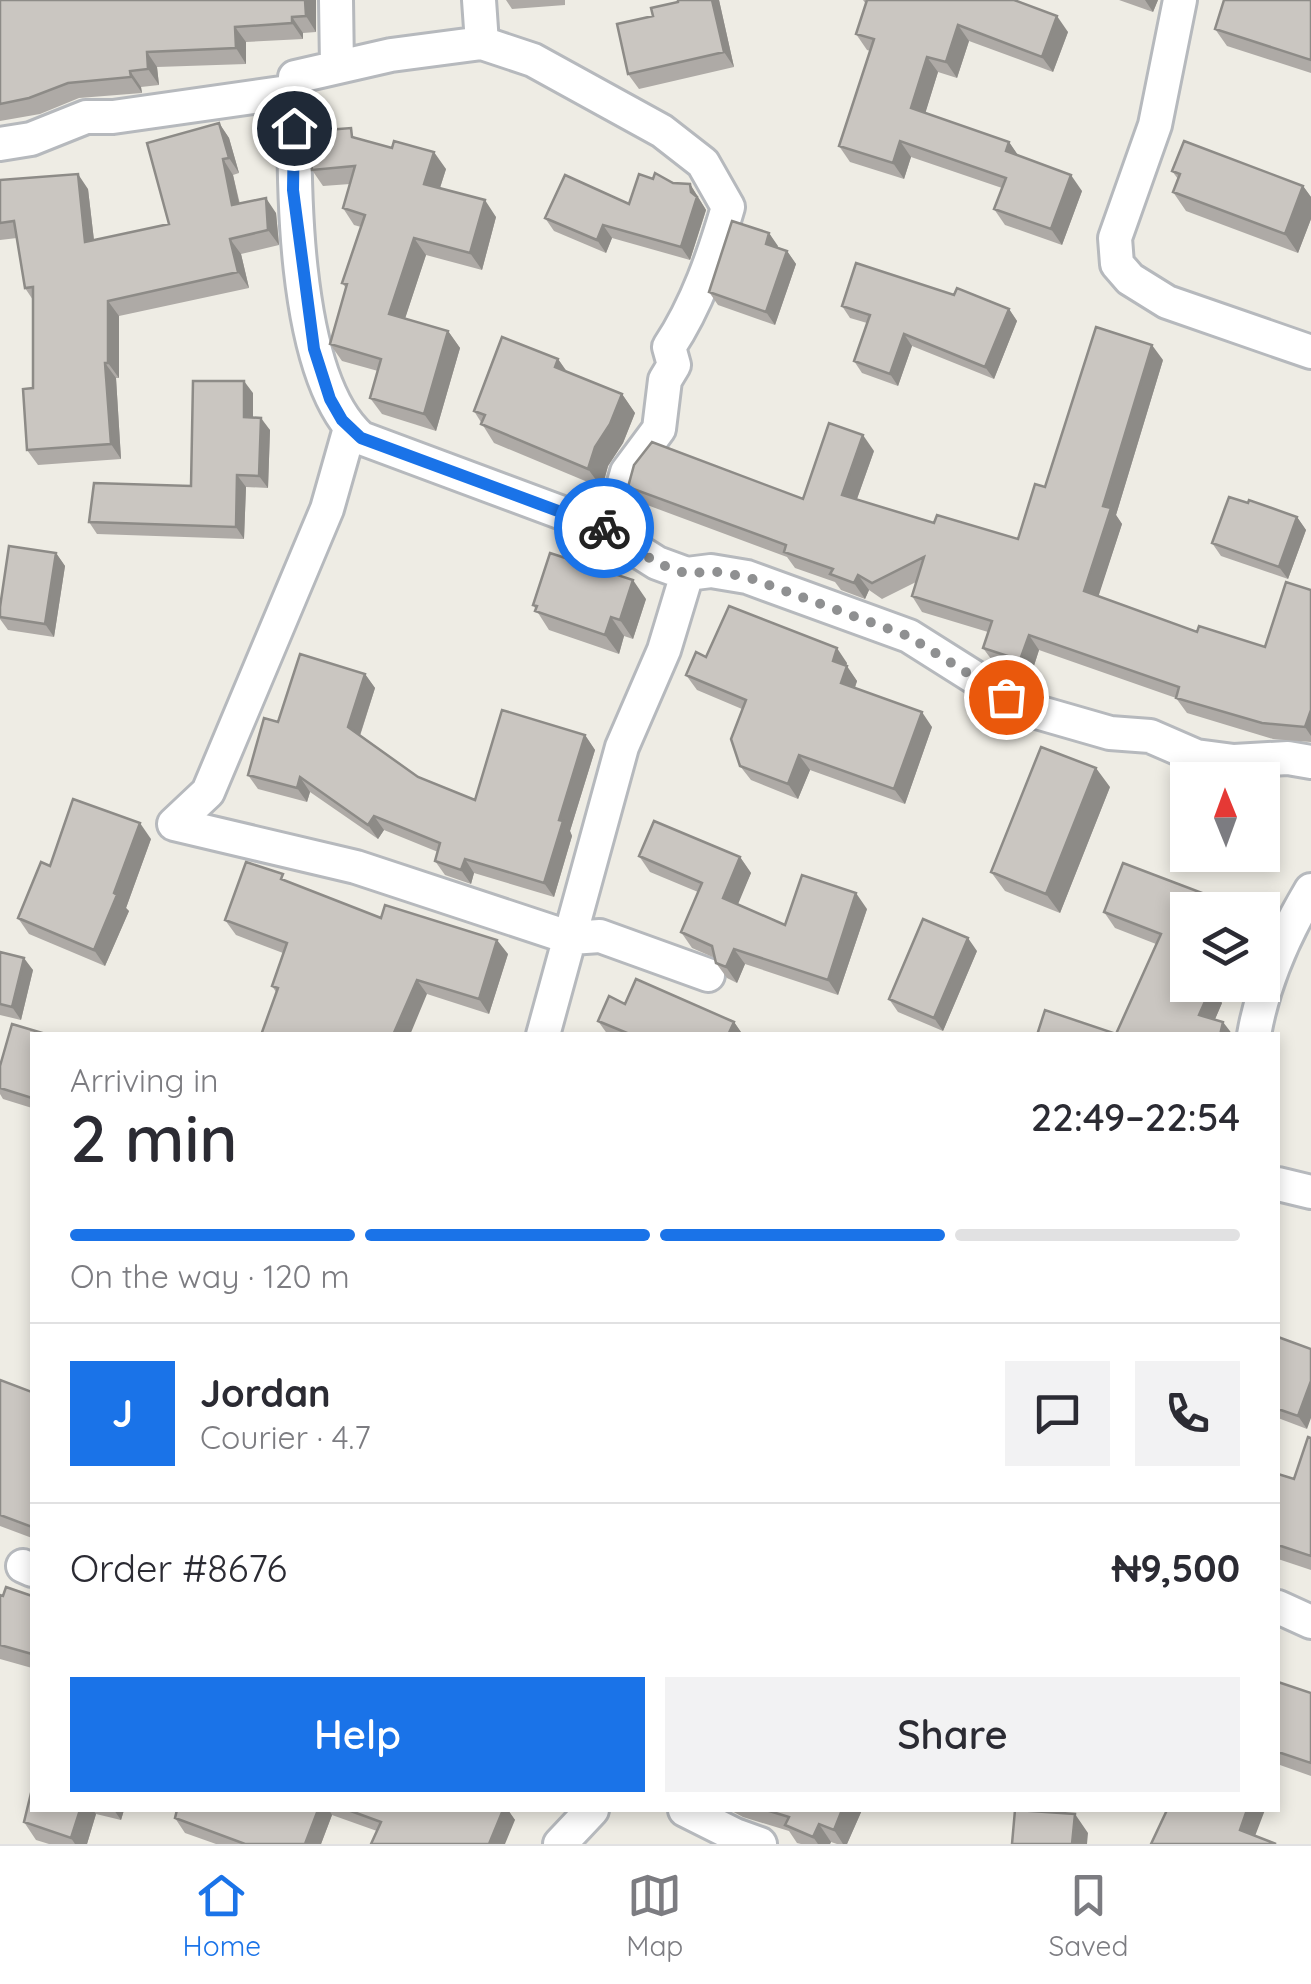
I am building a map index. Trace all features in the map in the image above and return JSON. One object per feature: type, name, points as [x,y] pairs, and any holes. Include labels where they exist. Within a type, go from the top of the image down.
[{"type":"street","points":[[336,0],[337,68]]},
{"type":"street","points":[[479,0],[482,42]]},
{"type":"street","points":[[1180,0],[1155,125],[1115,238],[1117,264],[1130,279],[1168,302],[1311,352]]},
{"type":"street","points":[[610,532],[626,472],[659,429],[665,380],[674,365],[669,347],[708,270],[728,207],[703,163],[662,132],[534,60],[482,42],[391,55],[295,77],[293,190],[314,349],[330,399],[361,438],[566,512],[610,532],[657,563],[687,574],[711,571],[747,577],[908,636],[1023,708],[1110,732],[1150,736],[1196,756],[1234,761],[1288,758],[1311,762]]},
{"type":"street","points":[[0,144],[31,139],[86,117],[295,91]]},
{"type":"street","points":[[350,428],[327,509],[208,792],[174,824],[356,867],[571,938],[600,936],[708,975]]},
{"type":"street","points":[[543,1032],[622,748],[664,650],[687,574]]},
{"type":"street","points":[[1254,1032],[1259,1004],[1288,928],[1311,890]]},
{"type":"street","points":[[1280,1184],[1311,1192]]},
{"type":"street","points":[[1280,1608],[1311,1622]]},
{"type":"street","points":[[560,1844],[590,1812]]},
{"type":"street","points":[[689,1812],[760,1844]]},
{"type":"building","points":[[0,0],[305,0],[306,16],[292,17],[292,23],[235,27],[236,48],[147,52],[148,69],[130,71],[131,77],[68,83],[0,104]]},
{"type":"building","points":[[678,0],[712,0],[724,52],[628,74],[617,24],[653,16],[651,8]]},
{"type":"building","points":[[867,0],[1014,0],[1057,16],[1042,57],[958,25],[946,62],[927,57],[911,108],[1009,142],[1006,151],[1071,175],[1051,229],[994,209],[1006,178],[900,141],[893,163],[839,146],[874,39],[856,34]]},
{"type":"building","points":[[1224,0],[1311,0],[1311,60],[1215,29]]},
{"type":"building","points":[[219,123],[229,158],[223,159],[232,205],[266,198],[268,230],[230,239],[238,272],[108,301],[105,363],[111,444],[27,450],[23,389],[33,388],[33,287],[25,288],[14,221],[0,223],[0,180],[78,174],[85,242],[169,224],[147,143]]},
{"type":"building","points":[[351,128],[352,137],[392,148],[394,141],[434,152],[424,184],[485,200],[470,253],[414,238],[389,314],[448,331],[424,414],[370,398],[381,359],[330,344],[347,284],[342,283],[365,215],[343,208],[355,166],[312,170],[309,137],[328,136],[327,130]]},
{"type":"building","points":[[1184,141],[1303,186],[1285,234],[1173,192],[1180,174],[1172,171]]},
{"type":"building","points":[[655,173],[673,183],[690,184],[697,197],[681,247],[603,225],[597,240],[545,218],[565,175],[629,204],[639,174],[653,179]]},
{"type":"building","points":[[732,221],[769,233],[766,244],[787,251],[766,312],[709,292]]},
{"type":"building","points":[[856,263],[954,295],[957,288],[1009,309],[985,367],[904,334],[890,374],[854,361],[870,315],[842,306]]},
{"type":"building","points":[[1096,327],[1152,345],[1103,506],[1111,508],[1084,591],[1197,632],[1199,626],[1265,647],[1286,582],[1311,590],[1311,710],[1305,727],[1262,723],[1176,698],[1179,687],[1029,635],[1020,660],[983,648],[992,621],[912,596],[924,557],[872,583],[858,575],[854,583],[830,574],[833,569],[784,552],[786,545],[628,487],[634,465],[652,442],[803,499],[829,423],[863,435],[842,495],[934,523],[937,515],[1018,539],[1035,484],[1045,487]]},
{"type":"building","points":[[502,337],[558,359],[555,367],[622,394],[588,469],[481,424],[485,415],[474,411]]},
{"type":"building","points":[[193,381],[244,381],[244,417],[261,418],[259,476],[237,475],[236,527],[89,522],[94,483],[191,486]]},
{"type":"building","points":[[1229,497],[1297,517],[1279,567],[1212,543]]},
{"type":"building","points":[[9,546],[56,553],[45,624],[0,617]]},
{"type":"building","points":[[550,553],[633,580],[620,620],[611,617],[605,635],[535,611],[537,606],[533,605]]},
{"type":"building","points":[[729,606],[837,648],[833,661],[847,666],[841,683],[922,712],[894,789],[799,755],[788,784],[740,766],[731,739],[746,700],[686,675],[696,652],[706,657]]},
{"type":"building","points":[[300,654],[365,674],[348,727],[418,777],[475,800],[502,710],[585,735],[544,883],[465,859],[461,870],[435,861],[440,843],[374,816],[368,825],[300,777],[297,788],[248,775],[264,718],[278,722]]},
{"type":"building","points":[[1041,747],[1096,768],[1046,894],[991,872]]},
{"type":"building","points":[[73,799],[140,823],[94,950],[18,918],[41,862],[50,866]]},
{"type":"building","points":[[654,821],[740,857],[723,898],[785,925],[802,875],[856,893],[828,980],[734,949],[726,967],[716,963],[712,946],[681,932],[702,883],[639,856]]},
{"type":"building","points":[[246,862],[283,874],[281,879],[381,918],[385,905],[497,940],[479,999],[417,980],[394,1032],[262,1032],[278,988],[272,986],[287,943],[225,920]]},
{"type":"building","points":[[1123,863],[1199,892],[1170,892],[1170,1002],[1205,1002],[1199,1015],[1223,1022],[1221,1032],[1117,1032],[1161,934],[1104,912]]},
{"type":"building","points":[[923,919],[968,938],[934,1018],[889,999]]},
{"type":"building","points":[[0,952],[24,958],[12,1007],[0,1004]]},
{"type":"building","points":[[636,979],[734,1022],[729,1032],[625,1032],[598,1021],[609,996],[625,1004]]},
{"type":"building","points":[[1045,1010],[1110,1032],[1038,1032]]},
{"type":"building","points":[[12,1024],[39,1032],[30,1032],[30,1097],[0,1088],[0,1066]]},
{"type":"building","points":[[1280,1338],[1311,1349],[1311,1381],[1298,1416],[1280,1410]]},
{"type":"building","points":[[0,1380],[30,1391],[30,1526],[0,1515]]},
{"type":"building","points":[[1308,1437],[1311,1438],[1311,1556],[1280,1546],[1280,1475],[1294,1479]]},
{"type":"building","points":[[6,1587],[30,1595],[30,1653],[0,1645],[0,1595]]},
{"type":"building","points":[[1280,1683],[1311,1693],[1311,1763],[1280,1753]]},
{"type":"building","points":[[30,1797],[30,1812],[79,1812],[71,1838],[24,1822]]},
{"type":"building","points":[[176,1812],[317,1812],[305,1844],[245,1844],[175,1818]]},
{"type":"building","points":[[354,1812],[502,1812],[489,1844],[371,1844],[381,1822]]},
{"type":"building","points":[[773,1812],[841,1812],[834,1830],[819,1824],[813,1837],[785,1825],[789,1817]]},
{"type":"building","points":[[1015,1812],[1075,1814],[1072,1844],[1012,1844]]},
{"type":"building","points":[[1166,1812],[1246,1812],[1240,1830],[1276,1844],[1151,1844]]},
{"type":"way so far","points":[[604,528],[657,563],[687,574],[711,571],[747,577],[908,636],[1006,697]]},
{"type":"route","points":[[294,128],[293,190],[314,349],[330,399],[342,420],[361,438],[604,528]]}]
